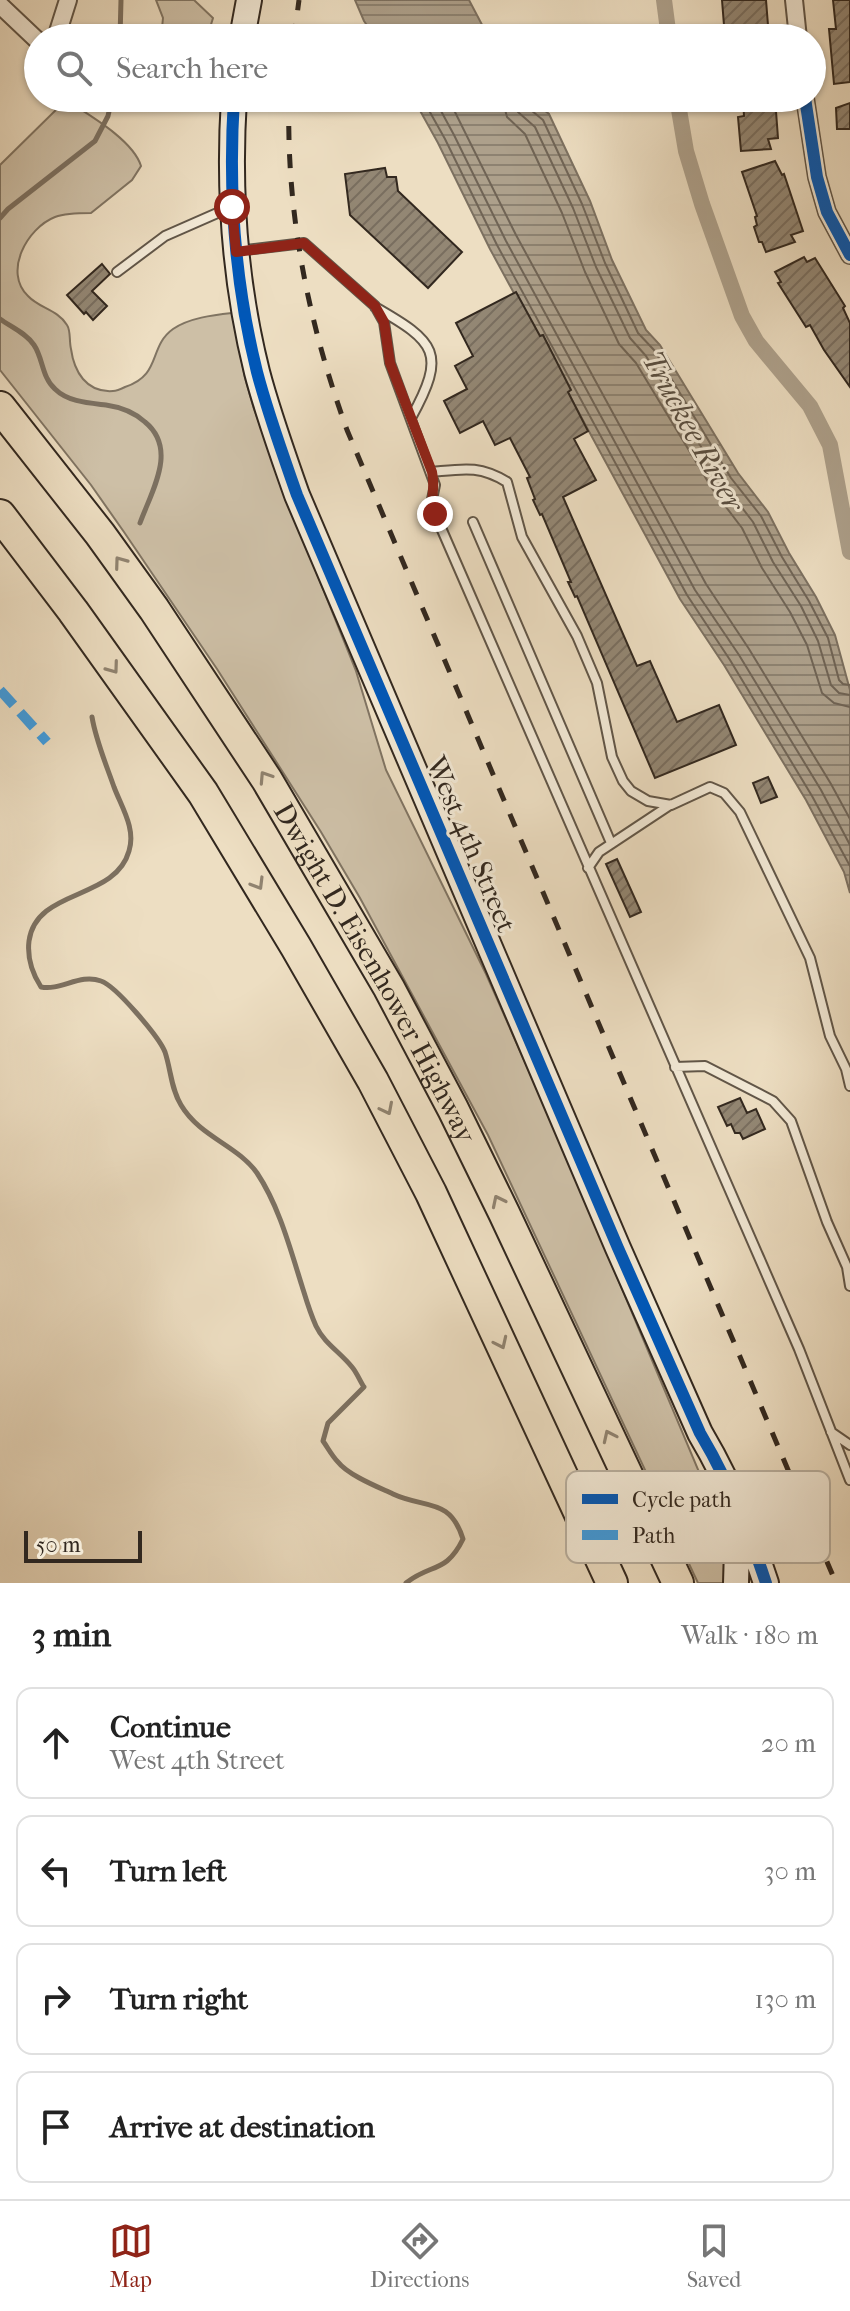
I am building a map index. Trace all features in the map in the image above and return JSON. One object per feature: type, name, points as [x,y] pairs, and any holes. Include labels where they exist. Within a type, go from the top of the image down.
[{"type":"highway","name":"Dwight D. Eisenhower Highway","points":[[0,407],[100,534],[154,609],[267,780],[381,974],[446,1096],[625,1471]]},
{"type":"highway","name":"Dwight D. Eisenhower Highway","points":[[0,515],[203,793],[296,947],[373,1081],[431,1193],[566,1484]]},
{"type":"highway","name":"Dwight D. Eisenhower Highway","points":[[603,1563],[612,1583]]},
{"type":"highway","name":"Dwight D. Eisenhower Highway","points":[[669,1563],[678,1583]]},
{"type":"main road","points":[[245,24],[249,0]]},
{"type":"main road","name":"West 4th Street","points":[[233,112],[232,207],[245,317],[258,374],[297,495],[700,1433],[713,1471]]},
{"type":"main road","name":"West 4th Street","points":[[700,1433],[721,1471]]},
{"type":"main road","name":"West 4th Street","points":[[736,1583],[737,1563]]},
{"type":"main road","name":"West 4th Street","points":[[758,1563],[766,1583]]},
{"type":"street","points":[[60,24],[68,0]]},
{"type":"street","points":[[794,0],[797,24]]},
{"type":"street","points":[[0,5],[24,28]]},
{"type":"street","points":[[807,112],[817,177],[827,212],[850,255]]},
{"type":"lane","points":[[117,272],[165,236],[232,207]]},
{"type":"lane","points":[[236,252],[304,243],[375,306],[410,327],[426,343],[432,357],[429,381],[411,418]]},
{"type":"lane","points":[[375,306],[384,322],[390,363],[432,472],[435,485],[431,504],[435,514],[799,1349],[850,1480]]},
{"type":"lane","points":[[432,472],[471,468],[488,471],[507,482],[522,537],[577,636],[597,683],[612,757],[623,781],[631,791],[648,801],[671,805]]},
{"type":"lane","points":[[473,522],[611,843]]},
{"type":"lane","points":[[588,868],[599,852],[671,805],[710,787],[724,793],[740,812],[810,958],[830,1036],[846,1069],[850,1086]]},
{"type":"lane","points":[[675,1067],[705,1066],[773,1101],[791,1121],[827,1222],[847,1267],[850,1286]]},
{"type":"lane","points":[[830,1432],[850,1445]]},
{"type":"shaded area","points":[[156,0],[194,0],[213,18],[211,24],[162,24]]},
{"type":"shaded area","points":[[54,112],[84,112],[120,138],[141,166],[132,180],[91,213],[68,214],[45,223],[28,241],[18,263],[21,286],[32,300],[63,320],[68,327],[78,372],[95,388],[113,391],[137,382],[150,368],[165,336],[179,325],[232,313],[254,409],[356,671],[386,770],[486,974],[699,1471],[646,1471],[488,1135],[360,898],[217,669],[124,532],[0,370],[0,165]]},
{"type":"shaded area","points":[[689,1563],[725,1563],[726,1583],[698,1583]]},
{"type":"water","points":[[355,0],[469,0],[482,24],[366,24]]},
{"type":"water","name":"Truckee River","points":[[421,112],[549,114],[646,330],[660,345],[738,473],[768,512],[816,597],[835,635],[850,690],[850,893],[844,872],[806,800],[680,599],[490,249]]},
{"type":"building","points":[[722,0],[766,0],[768,24],[724,24]]},
{"type":"building","points":[[833,0],[850,0],[850,82],[834,84],[829,29],[836,29]]},
{"type":"building","points":[[850,103],[850,129],[837,129],[836,108]]},
{"type":"building","points":[[744,112],[776,112],[778,138],[768,139],[771,149],[741,151],[738,117],[744,116]]},
{"type":"building","points":[[775,161],[784,174],[803,231],[791,235],[795,242],[766,252],[754,227],[757,216],[742,172]]},
{"type":"building","points":[[385,168],[387,177],[396,177],[398,191],[462,252],[428,288],[350,215],[345,174]]},
{"type":"building","points":[[804,257],[807,262],[815,258],[845,306],[843,308],[850,323],[850,387],[810,325],[806,327],[778,283],[781,282],[775,272]]},
{"type":"building","points":[[102,264],[110,274],[92,291],[107,306],[93,320],[67,295]]},
{"type":"building","points":[[516,292],[540,336],[543,335],[588,431],[574,439],[596,480],[563,497],[637,666],[650,661],[677,722],[719,705],[736,745],[655,778],[577,596],[568,582],[571,582],[542,514],[533,500],[527,478],[530,477],[510,438],[495,445],[483,421],[460,433],[444,401],[467,389],[455,366],[473,356],[456,323]]},
{"type":"building","points":[[768,777],[777,797],[761,803],[753,783]]},
{"type":"building","points":[[617,859],[641,912],[630,917],[606,864]]},
{"type":"building","points":[[740,1098],[747,1113],[756,1109],[765,1129],[743,1139],[740,1133],[735,1133],[731,1124],[727,1126],[718,1107]]},
{"type":"waterway","points":[[120,24],[121,0]]},
{"type":"waterway","points":[[664,0],[667,24]]},
{"type":"waterway","points":[[0,218],[95,141],[109,112]]},
{"type":"waterway","points":[[679,112],[686,151],[702,204],[742,316],[756,341],[810,406],[830,445],[850,552]]},
{"type":"waterway","points":[[0,319],[31,341],[48,379],[60,393],[79,401],[127,410],[141,418],[155,433],[160,445],[159,470],[140,523]]},
{"type":"waterway","points":[[92,717],[127,819],[131,843],[121,867],[108,879],[60,902],[35,924],[29,941],[33,971],[41,987],[93,979],[116,992],[161,1045],[175,1092],[189,1116],[249,1163],[265,1186],[278,1213],[316,1326],[352,1367],[364,1387],[328,1423],[323,1441],[338,1462],[356,1476],[405,1499],[444,1510],[458,1526],[463,1539],[444,1563],[406,1583]]},
{"type":"railway","points":[[296,24],[299,0]]},
{"type":"railway","points":[[289,112],[291,183],[302,267],[321,349],[347,430],[788,1471]]},
{"type":"railway","points":[[828,1563],[836,1583]]},
{"type":"marked path","points":[[0,690],[47,742]]},
{"type":"cycle path","points":[[234,112],[233,202],[243,304],[261,388],[297,495],[618,1248],[700,1433],[721,1471]]},
{"type":"cycle path","points":[[807,112],[817,177],[827,212],[850,255]]},
{"type":"cycle path","points":[[759,1563],[766,1583]]},
{"type":"route","points":[[232,207],[236,252],[304,243],[375,306],[384,322],[390,363],[432,472],[435,485],[431,504],[435,514]]}]
